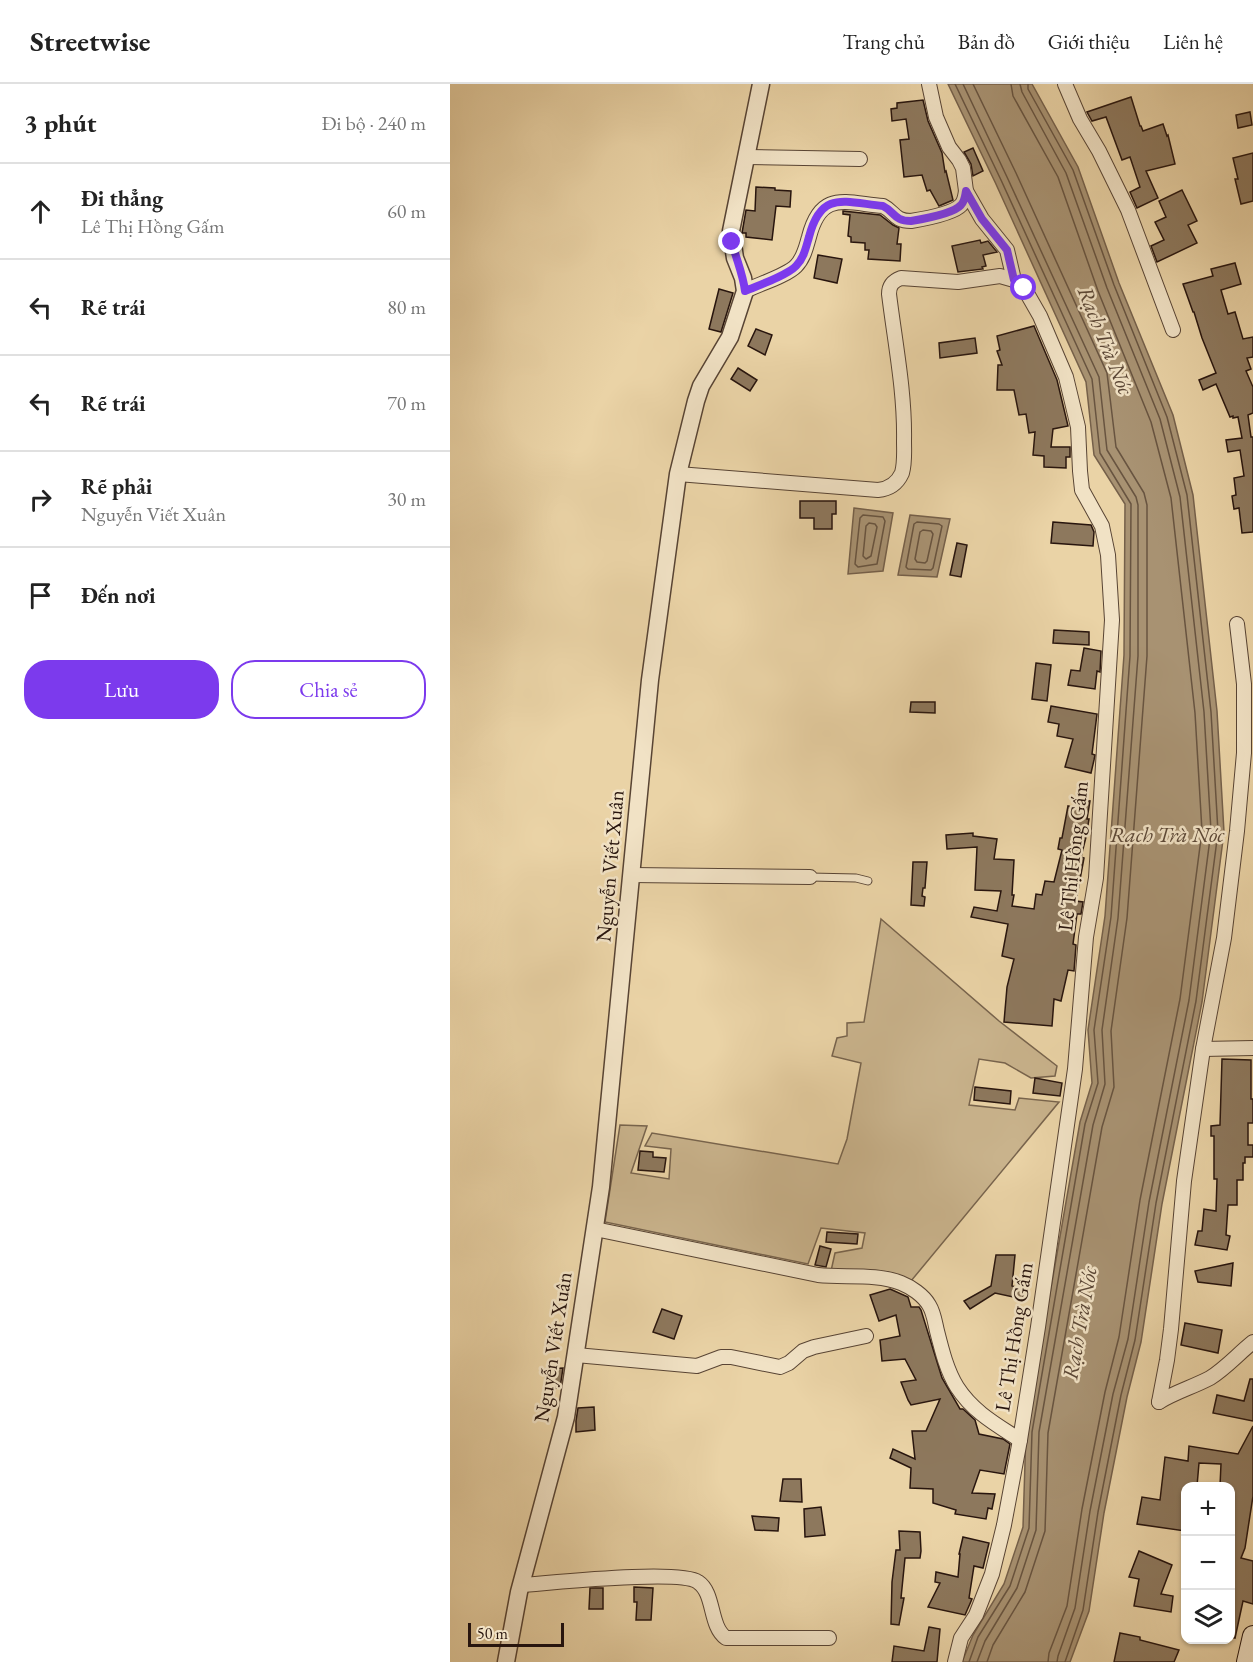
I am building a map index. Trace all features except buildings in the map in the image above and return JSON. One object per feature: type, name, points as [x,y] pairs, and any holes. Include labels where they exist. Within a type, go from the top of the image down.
[{"type":"main road","points":[[1247,1662],[1253,1636]]},
{"type":"street","points":[[761,84],[731,231],[735,258],[743,278],[745,291],[795,268],[803,257],[814,219],[828,204],[849,202],[883,206],[888,208],[894,216],[911,221],[961,206],[966,191]]},
{"type":"street","name":"Lê Thị Hồng Gấm","points":[[929,84],[936,117],[949,147],[963,168],[966,191],[982,219],[1007,250],[1014,280],[1024,288],[1040,316],[1066,377],[1078,427],[1082,490],[1102,526],[1108,555],[1112,620],[1096,878],[1086,937],[1075,1069],[1020,1440],[992,1574],[976,1615],[961,1638],[955,1662]]},
{"type":"street","points":[[1065,84],[1080,119],[1128,210],[1173,330]]},
{"type":"street","points":[[747,157],[860,159]]},
{"type":"street","points":[[678,474],[888,489],[901,475],[904,464],[903,395],[889,294],[890,286],[901,278],[958,282],[1000,276],[1014,280]]},
{"type":"street","name":"Nguyễn Viết Xuân","points":[[506,1662],[521,1585],[566,1417],[595,1228],[650,680],[678,474],[699,393],[730,337],[745,291]]},
{"type":"street","points":[[1237,624],[1244,684],[1244,753],[1237,831],[1224,938],[1203,1049],[1184,1181],[1167,1360],[1159,1402],[1221,1371],[1253,1342]]},
{"type":"street","points":[[632,875],[810,877]]},
{"type":"street","points":[[1203,1049],[1253,1048]]},
{"type":"street","points":[[595,1228],[818,1275],[880,1278],[902,1283],[921,1295],[929,1304],[950,1373],[969,1403],[983,1416],[1020,1440]]},
{"type":"street","points":[[576,1354],[697,1366],[721,1357],[731,1357],[780,1367],[789,1363],[803,1351],[814,1347],[866,1336]]},
{"type":"street","points":[[521,1585],[652,1576],[691,1578],[700,1582],[706,1591],[719,1630],[726,1638],[829,1638]]},
{"type":"lane","points":[[810,877],[856,878],[868,881]]},
{"type":"shaded area","points":[[881,919],[999,1021],[1057,1066],[1055,1076],[1031,1078],[1005,1063],[979,1059],[969,1105],[1015,1110],[1019,1098],[1059,1102],[911,1281],[867,1270],[831,1271],[835,1253],[862,1248],[865,1233],[821,1228],[808,1264],[605,1222],[620,1125],[647,1126],[631,1173],[669,1179],[671,1149],[645,1146],[652,1133],[838,1164],[847,1139],[861,1063],[832,1056],[837,1038],[847,1036],[847,1023],[864,1022]]},
{"type":"water","name":"Rạch Trà Nóc","points":[[948,84],[1032,84],[1078,167],[1119,283],[1173,415],[1193,495],[1217,711],[1224,832],[1202,1002],[1162,1204],[1141,1342],[1127,1397],[1104,1513],[1089,1611],[1070,1662],[962,1662],[973,1635],[1004,1584],[1023,1527],[1026,1431],[1080,1122],[1092,1083],[1088,1030],[1105,916],[1124,655],[1125,504],[1094,455],[1086,382]]},
{"type":"water","points":[[854,508],[893,513],[883,571],[848,574]]},
{"type":"water","points":[[910,515],[950,519],[937,577],[898,575]]},
{"type":"route","points":[[732,242],[745,291],[795,268],[803,257],[814,219],[828,204],[849,202],[883,206],[888,208],[894,216],[911,221],[961,206],[966,191],[982,219],[1007,250],[1014,280],[1024,288]]}]
